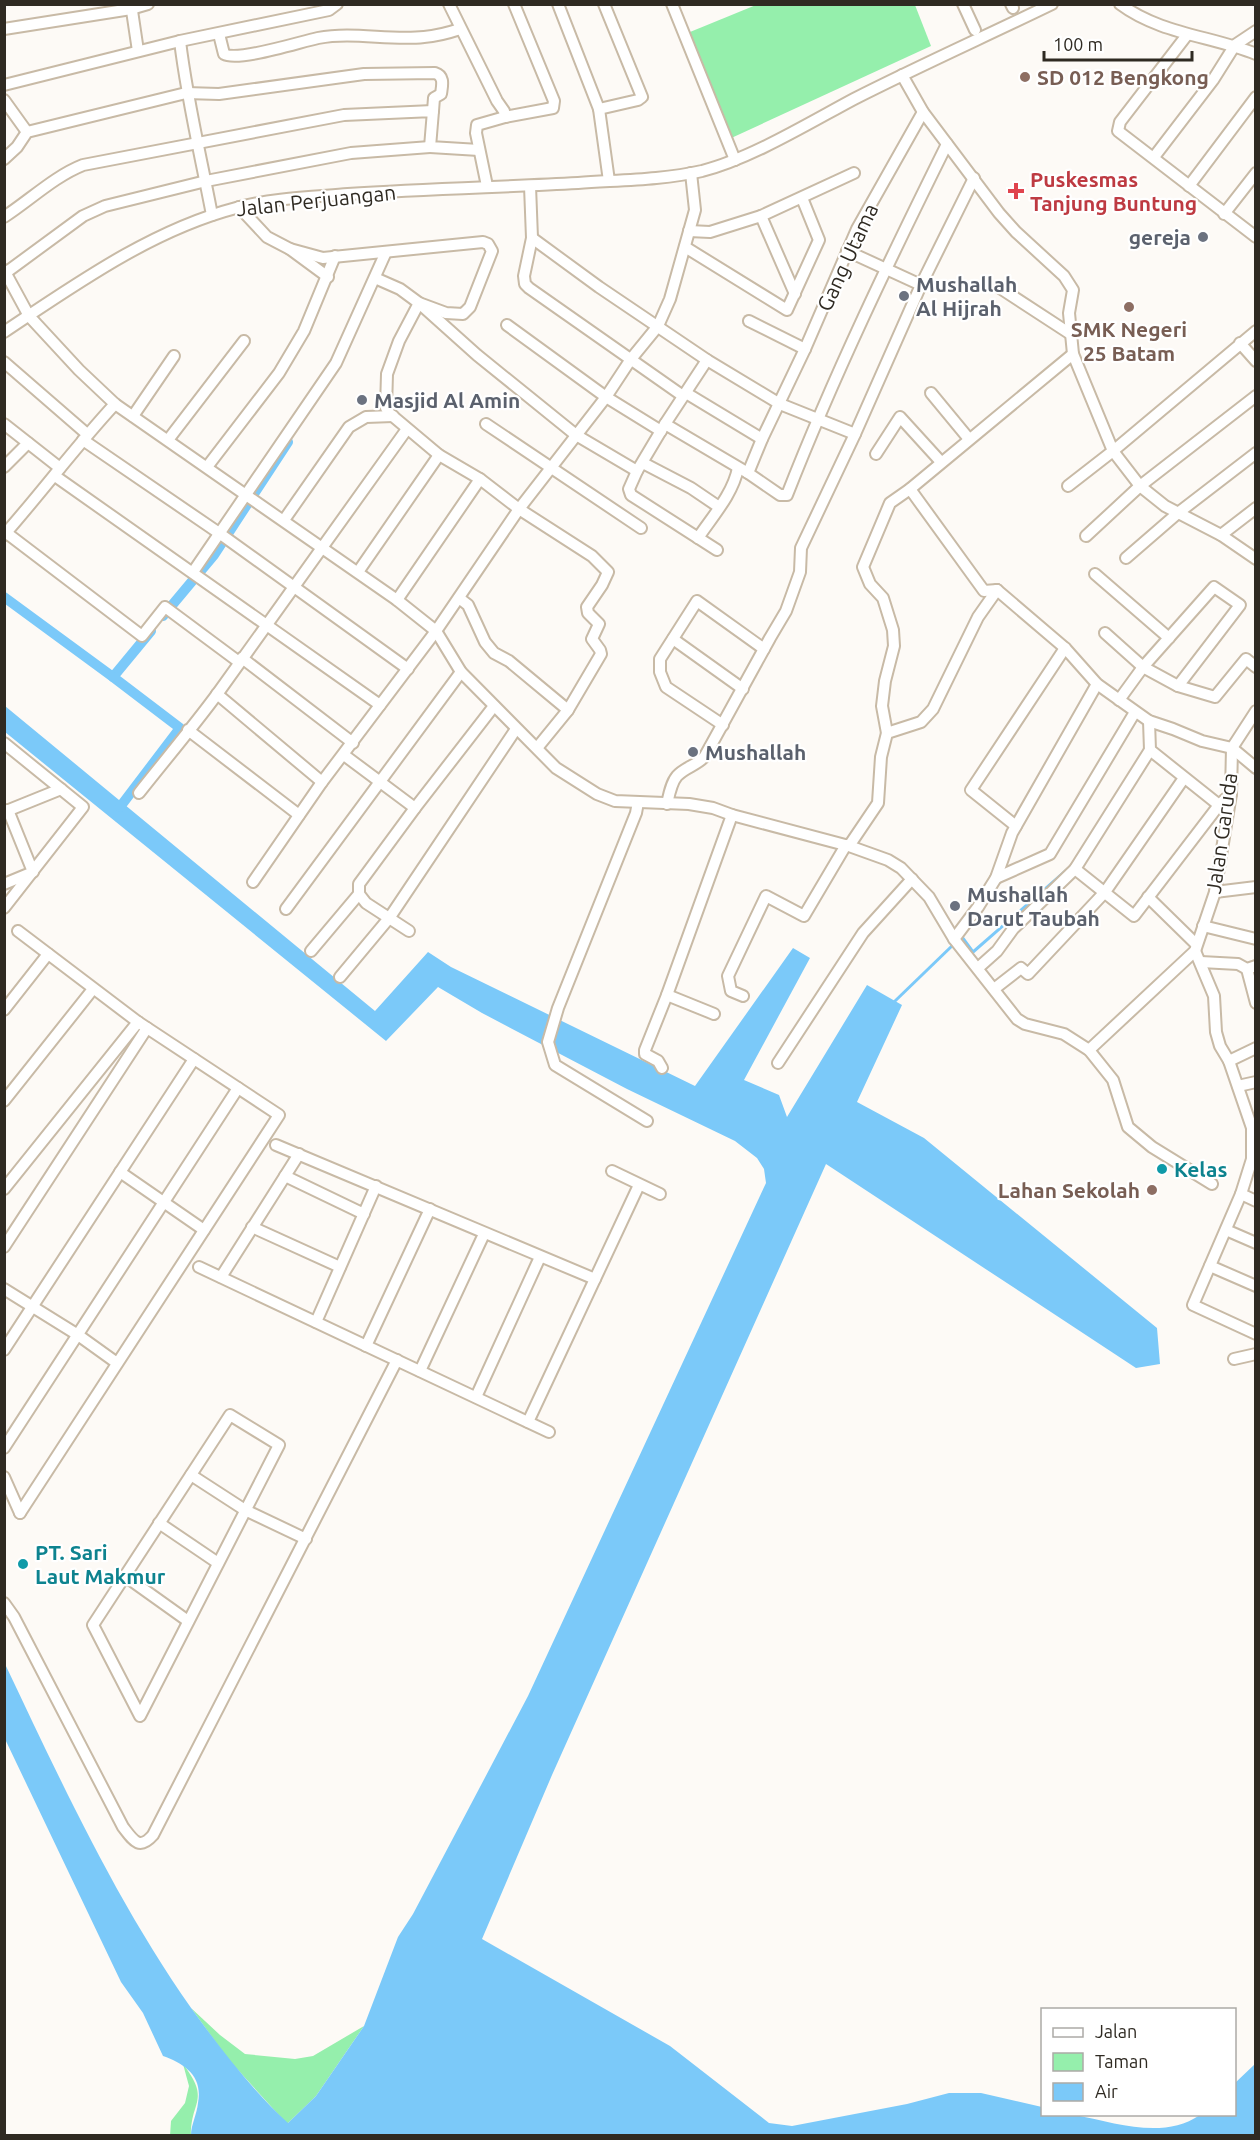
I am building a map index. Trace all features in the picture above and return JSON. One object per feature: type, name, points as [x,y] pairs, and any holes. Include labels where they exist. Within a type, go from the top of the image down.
[{"type":"street","points":[[4,29],[148,4]]},
{"type":"street","points":[[4,85],[180,41],[332,9],[337,4]]},
{"type":"street","points":[[449,4],[505,117]]},
{"type":"street","points":[[487,186],[479,150],[477,125],[553,108],[554,101],[514,4]]},
{"type":"street","points":[[558,4],[599,109],[609,181]]},
{"type":"street","points":[[599,109],[638,100],[642,97],[604,4]]},
{"type":"street","points":[[672,4],[735,160]]},
{"type":"street","points":[[963,4],[975,30]]},
{"type":"street","name":"Jalan Perjuangan","points":[[4,332],[67,290],[128,254],[176,230],[239,207],[308,197],[676,176],[735,160],[902,75],[1052,4]]},
{"type":"street","points":[[1120,4],[1129,11],[1187,35],[1235,45],[1256,54]]},
{"type":"street","points":[[131,7],[138,51]]},
{"type":"street","points":[[219,34],[224,54],[229,57],[257,53],[329,36],[422,38],[460,29]]},
{"type":"street","points":[[1154,157],[1213,80],[1235,45],[1256,32]]},
{"type":"street","points":[[1187,35],[1118,125],[1120,134],[1154,157],[1256,237]]},
{"type":"street","points":[[180,41],[186,93],[199,143],[212,215]]},
{"type":"street","points":[[4,159],[17,147],[27,132],[186,93],[219,94],[363,74],[438,74],[442,81],[441,94],[434,98],[430,147]]},
{"type":"street","points":[[902,75],[923,112],[999,213],[1024,240],[1064,276],[1073,290],[1069,313],[1073,354],[1113,451],[1140,486],[1164,506],[1221,535],[1256,559]]},
{"type":"street","points":[[1189,186],[1256,97]]},
{"type":"street","points":[[4,100],[27,132]]},
{"type":"street","points":[[4,217],[83,165],[344,115],[434,111]]},
{"type":"street","name":"Gang Utama","points":[[698,538],[762,439],[805,349],[857,229],[923,112]]},
{"type":"street","points":[[507,325],[606,398],[743,471],[780,495],[787,495],[816,419],[947,144]]},
{"type":"street","points":[[479,150],[430,147],[351,153],[206,181],[105,206],[83,216],[5,273],[29,316],[79,370],[115,404],[285,520],[397,600],[436,632],[461,672],[556,768],[597,794],[615,801],[689,804],[713,808],[847,846],[888,860],[901,868],[930,897],[954,939],[1017,1019],[1025,1024],[1064,1034],[1089,1050],[1113,1080],[1128,1127],[1152,1147],[1212,1184]]},
{"type":"street","points":[[253,882],[322,782],[436,632],[519,509],[606,398],[658,326],[670,299],[695,210],[691,173]]},
{"type":"street","points":[[689,231],[710,232],[761,216],[854,173]]},
{"type":"street","points":[[1224,214],[1256,173]]},
{"type":"street","points":[[667,804],[675,778],[702,760],[786,612],[800,572],[801,548],[855,434],[921,285],[974,178]]},
{"type":"street","points":[[530,186],[532,238],[524,276],[525,284],[684,395],[762,439]]},
{"type":"street","points":[[685,247],[787,310],[819,240],[802,198]]},
{"type":"street","points":[[239,207],[267,237],[290,249],[328,277]]},
{"type":"street","points":[[761,216],[795,294]]},
{"type":"street","points":[[532,238],[599,287],[708,360],[780,404],[855,434]]},
{"type":"street","points":[[290,249],[323,258],[483,242],[489,244],[492,250],[490,258],[470,307],[463,314],[446,313],[419,303]]},
{"type":"street","points":[[847,251],[921,285]]},
{"type":"street","points":[[196,574],[250,497],[336,363],[386,252]]},
{"type":"street","points":[[207,467],[279,373],[304,331],[336,256]]},
{"type":"street","points":[[375,278],[400,289],[419,303],[477,355],[576,435],[640,467],[691,488],[719,507]]},
{"type":"street","points":[[1000,288],[1070,333]]},
{"type":"street","points":[[419,303],[399,341],[387,374],[386,408],[439,455],[480,479],[519,509],[592,556],[609,572],[587,607],[588,613],[599,624],[592,639],[601,654],[568,710],[537,748]]},
{"type":"street","points":[[749,321],[805,349]]},
{"type":"street","points":[[1068,486],[1256,331]]},
{"type":"street","points":[[168,440],[244,341]]},
{"type":"street","points":[[1240,343],[1256,361]]},
{"type":"street","points":[[743,996],[731,991],[728,976],[766,896],[804,916],[847,846],[878,803],[881,757],[887,733],[882,706],[885,681],[894,646],[894,630],[883,598],[870,584],[863,567],[890,504],[1073,354]]},
{"type":"street","points":[[133,416],[174,356]]},
{"type":"street","points":[[708,360],[663,428],[630,487],[632,495],[717,550]]},
{"type":"street","points":[[4,362],[85,437],[408,669]]},
{"type":"street","points":[[931,393],[969,439]]},
{"type":"street","points":[[1086,536],[1140,486],[1256,396]]},
{"type":"street","points":[[115,404],[5,533],[142,636],[165,607],[353,743]]},
{"type":"street","points":[[285,520],[349,427],[366,417],[393,416]]},
{"type":"street","points":[[876,454],[900,417],[941,462]]},
{"type":"street","points":[[4,424],[28,443],[57,472],[380,705]]},
{"type":"street","points":[[486,424],[641,528]]},
{"type":"street","points":[[139,794],[217,694],[266,623],[295,588],[407,429]]},
{"type":"street","points":[[4,467],[28,443]]},
{"type":"street","points":[[1126,558],[1178,513],[1256,453]]},
{"type":"street","points":[[358,572],[439,455]]},
{"type":"street","points":[[397,600],[480,479]]},
{"type":"street","points":[[910,489],[984,591],[997,590],[1065,648],[1097,684],[1149,721],[1202,741],[1232,748],[1256,768]]},
{"type":"street","points":[[1221,535],[1256,508]]},
{"type":"street","points":[[1095,574],[1169,638]]},
{"type":"street","points":[[1119,700],[1143,667],[1214,587],[1240,605],[1178,686]]},
{"type":"street","points":[[887,733],[921,722],[933,709],[978,617],[997,590]]},
{"type":"street","points":[[459,598],[468,605],[480,633],[494,653],[509,661],[568,710]]},
{"type":"street","points":[[723,725],[666,687],[660,672],[660,658],[697,601],[764,649]]},
{"type":"street","points":[[1105,633],[1143,667],[1178,686],[1215,697],[1246,659],[1256,667]]},
{"type":"street","points":[[673,639],[743,689]]},
{"type":"street","points":[[1016,826],[972,790],[1065,648]]},
{"type":"street","points":[[285,909],[461,672]]},
{"type":"street","points":[[954,939],[996,878],[1016,826],[1097,684]]},
{"type":"street","points":[[217,694],[322,782]]},
{"type":"street","points":[[409,931],[366,903],[359,894],[359,884],[494,706]]},
{"type":"street","points":[[996,878],[1050,854],[1135,712]]},
{"type":"street","points":[[1232,748],[1255,714]]},
{"type":"street","points":[[978,968],[997,951],[1013,929],[1075,869],[1150,750],[1149,721]]},
{"type":"street","points":[[340,976],[390,917],[516,729]]},
{"type":"street","points":[[188,730],[299,814]]},
{"type":"street","points":[[4,908],[83,807],[5,744]]},
{"type":"street","name":"Jalan Garuda","points":[[1089,1050],[1196,948],[1215,892],[1231,794],[1232,748]]},
{"type":"street","points":[[1150,750],[1218,805]]},
{"type":"street","points":[[344,754],[415,808]]},
{"type":"street","points":[[994,989],[1022,968],[1028,974],[1105,892],[1185,778]]},
{"type":"street","points":[[33,873],[6,811],[61,789]]},
{"type":"street","points":[[1075,869],[1134,916],[1218,805],[1231,794]]},
{"type":"street","points":[[638,802],[558,1008],[548,1041],[555,1065],[647,1121]]},
{"type":"street","points":[[662,1068],[658,1061],[645,1054],[645,1050],[732,815]]},
{"type":"street","points":[[4,884],[33,873]]},
{"type":"street","points":[[778,1063],[863,933],[912,879]]},
{"type":"street","points":[[1215,892],[1256,886]]},
{"type":"street","points":[[311,951],[359,894]]},
{"type":"street","points":[[1148,897],[1196,948],[1214,996],[1216,1032],[1220,1046],[1229,1061],[1254,1128],[1254,1160],[1193,1305],[1256,1334]]},
{"type":"street","points":[[1203,926],[1256,939]]},
{"type":"street","points":[[4,1477],[20,1514],[279,1115],[142,1025],[18,931]]},
{"type":"street","points":[[4,1010],[48,954]]},
{"type":"street","points":[[1201,962],[1238,964],[1251,968],[1256,1004]]},
{"type":"street","points":[[4,1101],[93,989]]},
{"type":"street","points":[[667,995],[714,1014]]},
{"type":"street","points":[[4,1189],[142,1025]]},
{"type":"street","points":[[4,1247],[142,1025]]},
{"type":"street","points":[[1229,1061],[1256,1048]]},
{"type":"street","points":[[4,1350],[194,1059]]},
{"type":"street","points":[[1238,1086],[1256,1082]]},
{"type":"street","points":[[4,1448],[238,1088]]},
{"type":"street","points":[[276,1145],[595,1279]]},
{"type":"street","points":[[221,1277],[299,1154]]},
{"type":"street","points":[[120,1172],[204,1230]]},
{"type":"street","points":[[612,1172],[660,1194]]},
{"type":"street","points":[[285,1176],[364,1214]]},
{"type":"street","points":[[528,1422],[639,1185]]},
{"type":"street","points":[[316,1322],[376,1186]]},
{"type":"street","points":[[1241,1194],[1256,1201]]},
{"type":"street","points":[[366,1346],[430,1209]]},
{"type":"street","points":[[252,1227],[340,1267]]},
{"type":"street","points":[[1226,1230],[1256,1244]]},
{"type":"street","points":[[420,1371],[484,1234]]},
{"type":"street","points":[[476,1397],[540,1257]]},
{"type":"street","points":[[199,1266],[549,1432]]},
{"type":"street","points":[[1210,1266],[1256,1286]]},
{"type":"street","points":[[4,1289],[78,1335],[117,1363]]},
{"type":"street","points":[[1234,1359],[1256,1354]]},
{"type":"street","points":[[4,1603],[14,1617],[123,1827],[135,1842],[142,1844],[153,1835],[397,1360]]},
{"type":"street","points":[[230,1415],[279,1445],[140,1716],[93,1625],[191,1475],[230,1415]]},
{"type":"street","points":[[191,1475],[245,1510],[306,1539]]},
{"type":"street","points":[[159,1523],[218,1563]]},
{"type":"street","points":[[125,1576],[188,1621]]},
{"type":"green space","points":[[756,5],[915,5],[931,46],[727,140],[690,32]]},
{"type":"green space","points":[[191,2008],[245,2054],[295,2059],[313,2056],[364,2026],[316,2096],[287,2124],[228,2059]]},
{"type":"green space","points":[[183,2064],[196,2086],[198,2100],[191,2135],[170,2136],[171,2121],[185,2103],[189,2086]]},
{"type":"water","points":[[5,706],[375,1011],[428,952],[451,967],[695,1086],[793,948],[810,958],[744,1080],[779,1095],[787,1117],[867,985],[902,1005],[857,1102],[924,1138],[1157,1328],[1160,1364],[1136,1368],[826,1164],[552,1775],[482,1939],[670,2046],[769,2123],[792,2126],[907,2104],[949,2093],[981,2093],[1041,2107],[1041,2116],[1080,2116],[1139,2127],[1171,2127],[1186,2123],[1198,2116],[1236,2116],[1236,2082],[1255,2064],[1255,2135],[191,2135],[199,2094],[195,2078],[185,2067],[163,2056],[143,2013],[121,1982],[5,1739],[5,1664],[95,1848],[145,1938],[222,2049],[254,2088],[288,2123],[316,2096],[364,2026],[398,1937],[413,1914],[528,1696],[766,1183],[764,1169],[757,1158],[735,1141],[627,1089],[482,1013],[438,987],[386,1041],[5,732]]},
{"type":"waterway","points":[[163,616],[214,555],[288,442]]},
{"type":"waterway","points":[[4,597],[113,677],[151,631]]},
{"type":"waterway","points":[[113,677],[180,728],[120,807]]},
{"type":"waterway","points":[[962,937],[973,952],[1069,868]]},
{"type":"waterway","points":[[894,1002],[954,944]]},
{"type":"place","name":"SD 012 Bengkong","points":[[1025,77]]},
{"type":"place","name":"Puskesmas Tanjung Buntung","points":[[1016,191]]},
{"type":"place","name":"gereja","points":[[1203,237]]},
{"type":"place","name":"Mushallah Al Hijrah","points":[[904,296]]},
{"type":"place","name":"SMK Negeri 25 Batam","points":[[1129,307]]},
{"type":"place","name":"Masjid Al Amin","points":[[362,400]]},
{"type":"place","name":"Mushallah","points":[[693,752]]},
{"type":"place","name":"Mushallah Darut Taubah","points":[[955,906]]},
{"type":"place","name":"Kelas","points":[[1162,1169]]},
{"type":"place","name":"Lahan Sekolah","points":[[1152,1190]]},
{"type":"place","name":"PT. Sari Laut Makmur","points":[[23,1564]]}]
